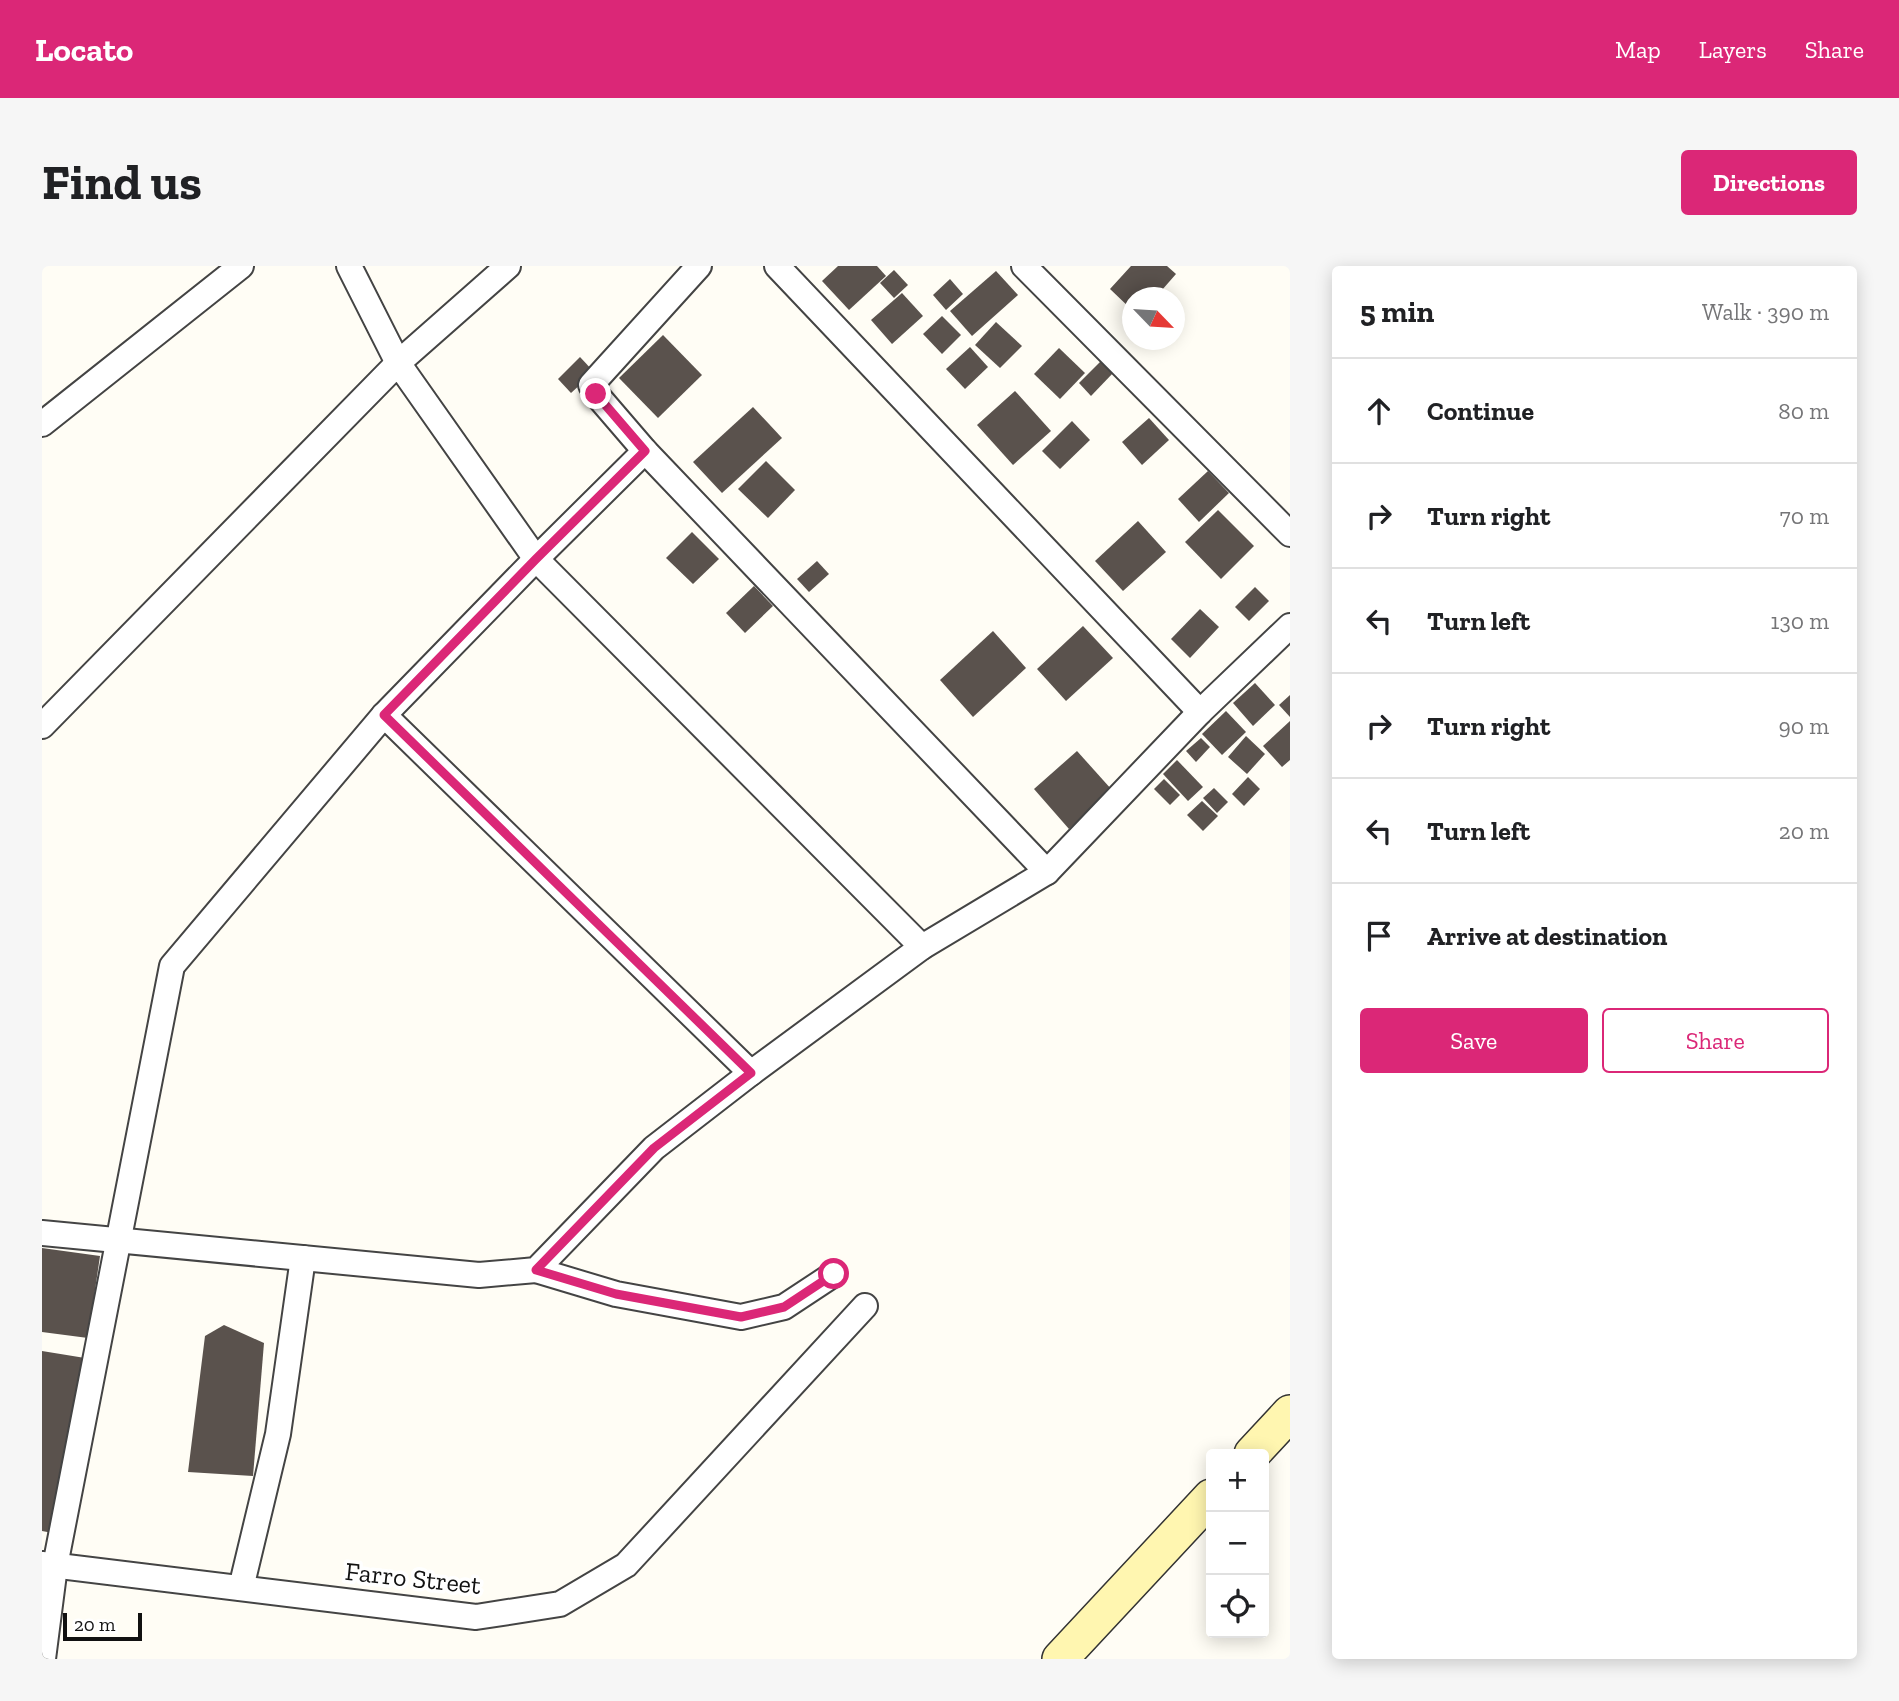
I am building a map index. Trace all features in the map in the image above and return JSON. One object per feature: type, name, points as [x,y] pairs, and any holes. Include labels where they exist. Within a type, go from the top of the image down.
[{"type":"main road","points":[[1257,1449],[1290,1413]]},
{"type":"main road","points":[[1060,1659],[1206,1502]]},
{"type":"street","points":[[42,424],[241,266]]},
{"type":"street","points":[[349,266],[398,363],[536,559],[922,947]]},
{"type":"street","points":[[42,726],[398,363],[508,266]]},
{"type":"street","points":[[699,266],[591,386],[645,451],[1047,872]]},
{"type":"street","points":[[777,266],[1200,712]]},
{"type":"street","points":[[1024,266],[1290,534]]},
{"type":"street","points":[[43,1659],[49,1565],[118,1240],[172,966],[384,715],[645,451]]},
{"type":"street","points":[[536,1270],[654,1148],[922,947],[1047,872],[1200,712],[1290,626]]},
{"type":"street","points":[[384,715],[751,1073]]},
{"type":"street","points":[[42,1233],[479,1275],[536,1270],[616,1294],[741,1317],[784,1307],[834,1274]]},
{"type":"street","points":[[241,1588],[278,1434],[303,1258]]},
{"type":"street","name":"Farro Street","points":[[49,1565],[476,1617],[560,1604],[626,1565],[865,1306]]},
{"type":"building","points":[[838,266],[877,266],[886,276],[849,310],[822,281]]},
{"type":"building","points":[[1131,266],[1167,266],[1176,274],[1165,287],[1122,287],[1122,300],[1110,289]]},
{"type":"building","points":[[894,270],[908,285],[894,298],[880,283]]},
{"type":"building","points":[[996,271],[1018,295],[972,336],[950,311]]},
{"type":"building","points":[[950,279],[963,294],[946,310],[933,295]]},
{"type":"building","points":[[902,293],[923,316],[892,344],[871,320]]},
{"type":"building","points":[[942,316],[961,335],[942,354],[923,334]]},
{"type":"building","points":[[996,322],[1022,346],[1000,368],[975,345]]},
{"type":"building","points":[[663,335],[702,375],[658,418],[619,378]]},
{"type":"building","points":[[970,347],[988,367],[965,389],[946,369]]},
{"type":"building","points":[[1059,348],[1085,373],[1060,399],[1034,374]]},
{"type":"building","points":[[580,357],[594,372],[571,393],[558,379]]},
{"type":"building","points":[[1102,360],[1114,372],[1091,396],[1079,383]]},
{"type":"building","points":[[1015,391],[1051,431],[1013,465],[977,425]]},
{"type":"building","points":[[753,407],[782,438],[722,493],[693,462]]},
{"type":"building","points":[[1149,418],[1169,440],[1142,465],[1122,442]]},
{"type":"building","points":[[1072,421],[1090,440],[1060,469],[1042,451]]},
{"type":"building","points":[[766,461],[795,490],[768,518],[738,489]]},
{"type":"building","points":[[1208,471],[1229,493],[1199,522],[1178,499]]},
{"type":"building","points":[[1218,510],[1254,546],[1221,579],[1185,542]]},
{"type":"building","points":[[1138,521],[1166,552],[1123,591],[1095,561]]},
{"type":"building","points":[[692,532],[719,559],[693,584],[666,558]]},
{"type":"building","points":[[817,561],[829,574],[809,592],[797,579]]},
{"type":"building","points":[[754,586],[773,606],[745,633],[726,613]]},
{"type":"building","points":[[1255,587],[1269,601],[1249,621],[1235,607]]},
{"type":"building","points":[[1200,609],[1219,627],[1190,658],[1171,639]]},
{"type":"building","points":[[1083,626],[1113,658],[1066,701],[1037,669]]},
{"type":"building","points":[[993,631],[1026,668],[973,717],[940,680]]},
{"type":"building","points":[[1255,683],[1275,705],[1253,726],[1233,703]]},
{"type":"building","points":[[1290,695],[1290,717],[1279,705]]},
{"type":"building","points":[[1226,711],[1246,732],[1222,755],[1202,734]]},
{"type":"building","points":[[1290,721],[1290,760],[1282,767],[1263,746]]},
{"type":"building","points":[[1246,736],[1265,754],[1247,774],[1228,757]]},
{"type":"building","points":[[1201,738],[1210,747],[1196,762],[1186,751]]},
{"type":"building","points":[[1077,751],[1112,790],[1069,829],[1034,789]]},
{"type":"building","points":[[1177,760],[1203,787],[1188,801],[1163,774]]},
{"type":"building","points":[[1248,777],[1260,789],[1244,806],[1232,794]]},
{"type":"building","points":[[1164,779],[1180,795],[1170,805],[1154,789]]},
{"type":"building","points":[[1214,788],[1228,802],[1217,813],[1203,798]]},
{"type":"building","points":[[1202,801],[1218,816],[1203,831],[1187,815]]},
{"type":"building","points":[[42,1248],[100,1256],[88,1338],[42,1332]]},
{"type":"building","points":[[224,1325],[264,1343],[253,1476],[188,1472],[205,1336]]},
{"type":"building","points":[[42,1351],[85,1358],[58,1534],[42,1531]]},
{"type":"route","points":[[596,394],[645,451],[384,715],[751,1073],[654,1148],[536,1270],[616,1294],[741,1317],[784,1307],[834,1274]]}]
